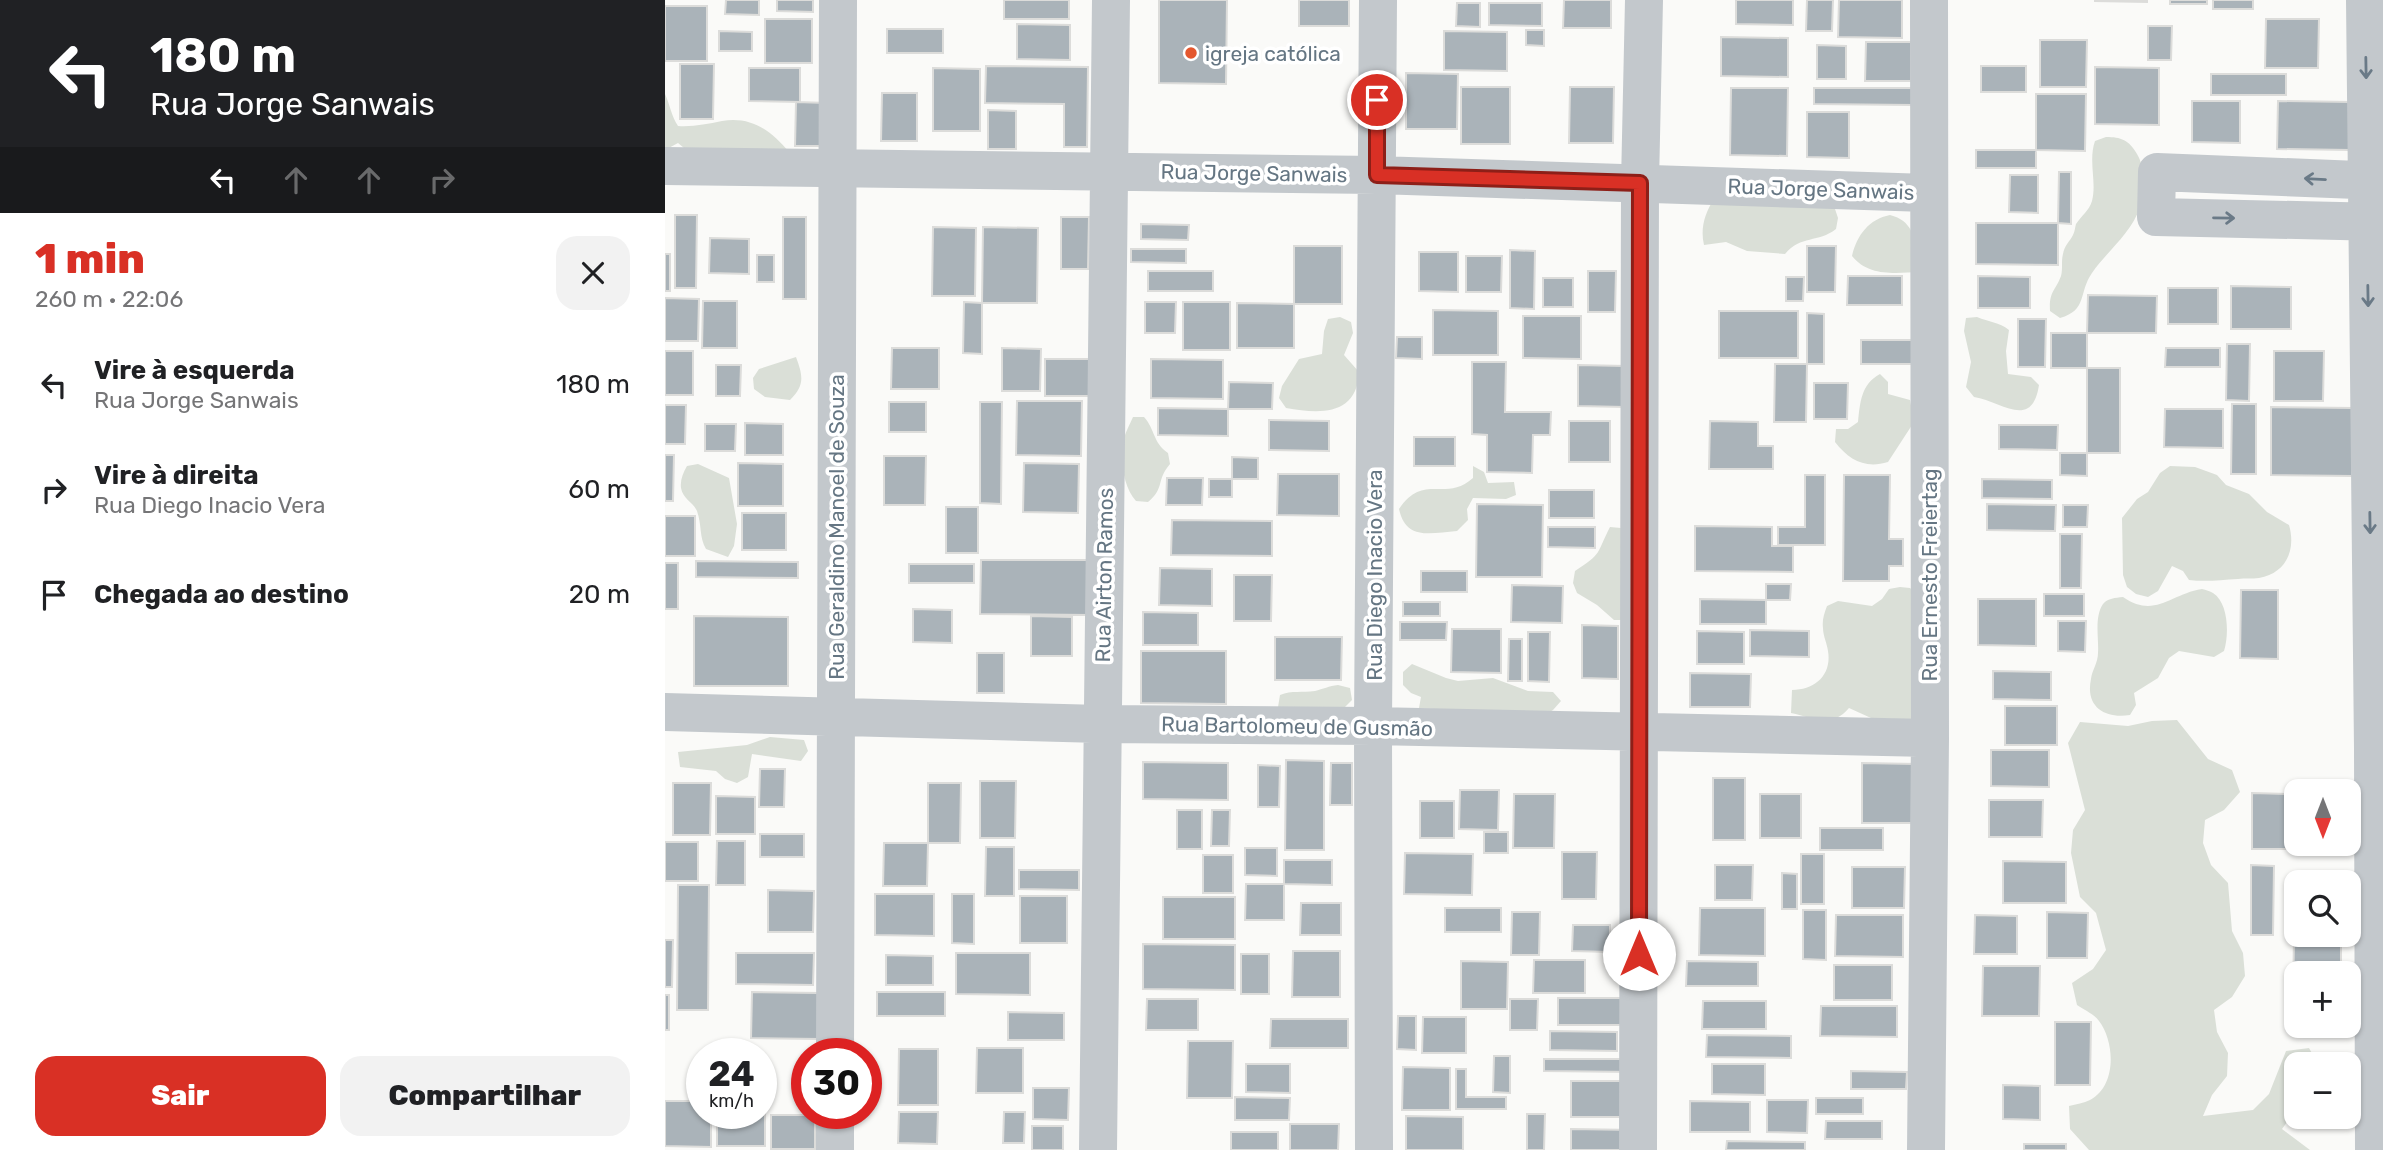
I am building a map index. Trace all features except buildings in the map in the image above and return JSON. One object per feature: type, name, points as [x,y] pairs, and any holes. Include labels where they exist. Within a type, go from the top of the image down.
[{"type":"street","name":"Rua Geraldino Manoel de Souza","points":[[835,1038],[838,0]]},
{"type":"street","name":"Rua Airton Ramos","points":[[1098,1150],[1111,0]]},
{"type":"street","name":"Rua Diego Inacio Vera","points":[[1374,1150],[1373,726],[1378,0]]},
{"type":"street","points":[[1638,1150],[1640,183],[1644,0]]},
{"type":"street","name":"Rua Ernesto Freiertag","points":[[1926,1150],[1930,738],[1927,193],[1929,0]]},
{"type":"street","points":[[2365,0],[2375,181],[2378,748],[2374,1150]]},
{"type":"street","name":"Rua Jorge Sanwais","points":[[665,166],[1377,175],[1927,193]]},
{"type":"street","points":[[2375,181],[2157,172],[2156,217],[2375,222]]},
{"type":"street","name":"Rua Bartolomeu de Gusmão","points":[[665,712],[1101,724],[1373,726],[1930,738]]},
{"type":"street","points":[[835,1129],[835,1150]]},
{"type":"shaded area","points":[[665,94],[678,126],[733,120],[752,123],[768,132],[789,152],[696,158],[678,143],[665,150]]},
{"type":"shaded area","points":[[2106,137],[2124,140],[2131,145],[2139,158],[2142,173],[2140,207],[2125,234],[2092,273],[2079,306],[2069,315],[2060,318],[2050,311],[2051,295],[2061,276],[2065,248],[2076,224],[2092,201],[2092,156],[2095,141]]},
{"type":"shaded area","points":[[1714,199],[1834,206],[1838,218],[1836,229],[1823,236],[1803,241],[1785,254],[1747,251],[1726,242],[1704,245],[1704,221]]},
{"type":"shaded area","points":[[1890,215],[1906,223],[1914,237],[1920,272],[1874,271],[1852,256],[1865,229],[1876,220]]},
{"type":"shaded area","points":[[1340,317],[1351,322],[1353,333],[1344,355],[1359,372],[1352,397],[1334,409],[1324,411],[1286,408],[1279,398],[1282,386],[1299,359],[1322,354],[1328,319]]},
{"type":"shaded area","points":[[1977,317],[2009,330],[2006,351],[2008,374],[2031,377],[2039,385],[2030,407],[2014,410],[1974,397],[1966,387],[1971,362],[1964,331],[1966,318]]},
{"type":"shaded area","points":[[796,357],[801,380],[798,390],[790,400],[765,397],[754,389],[753,378],[759,369]]},
{"type":"shaded area","points":[[1880,374],[1888,382],[1888,394],[1910,400],[1914,422],[1888,462],[1872,464],[1858,461],[1846,454],[1835,442],[1836,429],[1848,429],[1858,422],[1865,389]]},
{"type":"shaded area","points":[[1133,417],[1144,417],[1159,445],[1168,453],[1170,464],[1157,492],[1148,502],[1136,501],[1128,488],[1123,471],[1125,435]]},
{"type":"shaded area","points":[[698,464],[729,478],[737,524],[734,546],[728,557],[706,549],[697,511],[682,492],[681,479],[687,466]]},
{"type":"shaded area","points":[[1473,466],[1484,472],[1488,483],[1514,482],[1516,495],[1506,499],[1473,498],[1467,509],[1468,520],[1457,531],[1421,533],[1407,526],[1399,509],[1408,498],[1417,492],[1463,485],[1473,478]]},
{"type":"shaded area","points":[[2170,466],[2195,467],[2217,475],[2226,485],[2249,494],[2267,512],[2289,525],[2290,551],[2283,565],[2269,575],[2259,578],[2207,581],[2189,580],[2183,571],[2172,566],[2158,591],[2148,597],[2136,594],[2127,587],[2123,575],[2122,518],[2137,499],[2148,492],[2160,473]]},
{"type":"shaded area","points":[[1610,527],[1621,528],[1626,620],[1614,620],[1577,593],[1573,583],[1575,571],[1595,556]]},
{"type":"shaded area","points":[[1910,588],[1919,596],[1919,720],[1871,718],[1849,708],[1829,720],[1791,713],[1792,690],[1815,684],[1827,667],[1829,660],[1823,617],[1827,606],[1838,601],[1872,606],[1882,599],[1889,589]]},
{"type":"shaded area","points":[[2202,589],[2218,598],[2225,612],[2227,637],[2224,651],[2214,657],[2179,651],[2169,658],[2158,678],[2134,693],[2136,705],[2130,715],[2113,715],[2099,709],[2094,704],[2090,689],[2098,657],[2098,622],[2103,604],[2109,599],[2123,597],[2144,606],[2154,605]]},
{"type":"shaded area","points":[[1412,664],[1458,681],[1493,678],[1528,691],[1553,692],[1561,701],[1543,716],[1419,708],[1421,697],[1411,693],[1403,685],[1403,672]]},
{"type":"shaded area","points":[[1338,685],[1350,688],[1352,700],[1344,708],[1278,707],[1280,695]]},
{"type":"shaded area","points":[[2177,720],[2208,759],[2232,770],[2240,792],[2224,810],[2205,820],[2203,843],[2211,865],[2228,883],[2232,931],[2243,953],[2245,976],[2232,997],[2214,1010],[2217,1032],[2228,1053],[2227,1076],[2212,1095],[2203,1116],[2253,1110],[2269,1094],[2284,1056],[2282,1129],[2310,1150],[2089,1150],[2070,1129],[2069,1106],[2088,1101],[2099,1093],[2105,1085],[2111,1063],[2104,1030],[2094,1016],[2077,1005],[2072,983],[2093,969],[2106,950],[2096,913],[2080,897],[2071,853],[2073,830],[2085,810],[2068,743],[2080,722],[2128,726]]},
{"type":"shaded area","points":[[770,737],[804,740],[808,751],[801,761],[752,754],[748,777],[737,783],[725,779],[716,771],[680,767],[678,752],[747,745]]},
{"type":"shaded area","points":[[2309,1048],[2311,1052],[2286,1052],[2286,1051]]},
{"type":"place","name":"igreja católica","points":[[1191,53]]},
{"type":"route","points":[[1377,100],[1377,175],[1640,183],[1639,954]]}]
